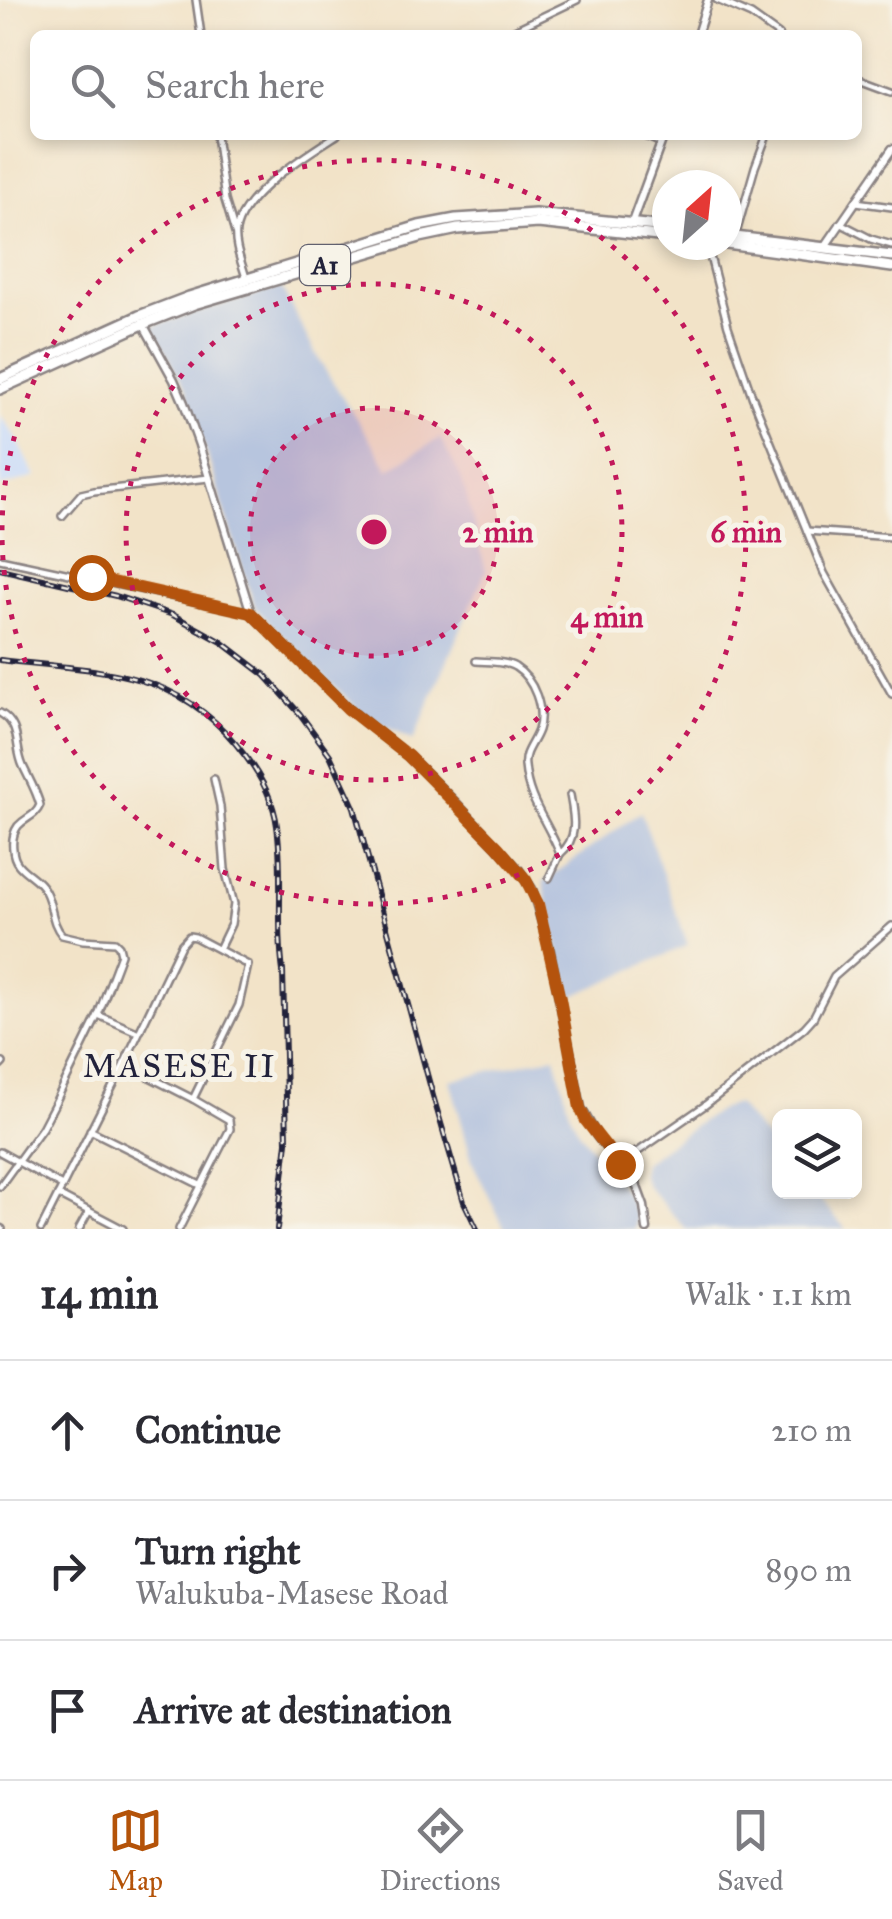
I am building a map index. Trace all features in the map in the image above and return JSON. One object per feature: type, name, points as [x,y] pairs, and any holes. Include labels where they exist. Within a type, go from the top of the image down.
[{"type":"highway","name":"A1","points":[[1,376],[139,316],[246,278],[418,226],[456,219],[534,214],[652,225]]},
{"type":"highway","name":"A1","points":[[0,390],[144,324],[249,286],[420,237],[458,228],[538,223],[652,235]]},
{"type":"highway","points":[[742,240],[892,256]]},
{"type":"highway","points":[[742,241],[892,266]]},
{"type":"street","points":[[196,0],[200,30]]},
{"type":"street","points":[[514,30],[577,0]]},
{"type":"street","points":[[699,30],[708,0]]},
{"type":"street","points":[[717,0],[771,30]]},
{"type":"street","points":[[862,80],[892,91]]},
{"type":"street","points":[[217,140],[225,200],[246,278]]},
{"type":"street","points":[[236,236],[238,222],[251,200],[330,140]]},
{"type":"street","points":[[632,222],[663,140]]},
{"type":"street","points":[[742,204],[766,140]]},
{"type":"street","points":[[824,248],[892,149]]},
{"type":"street","points":[[855,202],[892,208]]},
{"type":"street","points":[[840,223],[892,245]]},
{"type":"street","points":[[711,260],[752,396],[807,531],[830,586],[892,694]]},
{"type":"street","points":[[144,324],[179,392],[251,613],[348,709],[408,756],[526,880],[538,904],[549,946],[580,1108],[637,1187],[647,1229]]},
{"type":"street","points":[[62,516],[80,494],[210,478]]},
{"type":"street","points":[[807,531],[892,538]]},
{"type":"street","points":[[0,559],[251,613]]},
{"type":"street","points":[[476,660],[510,664],[532,685],[541,718],[524,756],[525,770],[530,796],[560,854]]},
{"type":"street","points":[[0,713],[14,726],[22,764],[40,805],[14,834],[16,863],[46,892],[62,935],[106,940],[119,946],[119,962],[98,1015],[42,1128],[0,1186]]},
{"type":"street","points":[[214,779],[225,870],[234,904],[231,924],[220,949]]},
{"type":"street","points":[[549,878],[574,833],[570,795]]},
{"type":"street","points":[[620,1164],[704,1106],[804,1028],[834,977],[892,926]]},
{"type":"street","points":[[40,1229],[189,936],[248,966],[239,1005],[194,1099]]},
{"type":"street","points":[[98,1015],[138,1032]]},
{"type":"street","points":[[124,1064],[226,1117],[230,1124],[179,1229]]},
{"type":"street","points":[[90,1130],[200,1185]]},
{"type":"street","points":[[0,1152],[62,1186]]},
{"type":"street","points":[[636,1152],[637,1187]]},
{"type":"street","points":[[58,1195],[124,1229]]},
{"type":"street","points":[[79,1229],[88,1211]]},
{"type":"shaded area","points":[[281,287],[320,362],[389,469],[440,438],[461,477],[486,570],[413,741],[364,715],[255,608],[187,391],[152,326]]},
{"type":"shaded area","points":[[0,415],[36,477],[0,487]]},
{"type":"shaded area","points":[[641,812],[688,945],[569,998],[543,882]]},
{"type":"shaded area","points":[[555,1056],[571,1116],[627,1195],[637,1218],[635,1229],[505,1229],[473,1164],[450,1080]]},
{"type":"shaded area","points":[[736,1104],[772,1145],[772,1199],[819,1199],[846,1229],[686,1229],[647,1186],[641,1174],[643,1163],[723,1108]]},
{"type":"railway","points":[[0,569],[116,596],[173,615],[222,642],[265,675],[330,755],[354,807],[433,1096],[464,1202],[477,1229]]},
{"type":"railway","points":[[0,660],[105,672],[166,689],[221,727],[266,790],[279,844],[283,971],[287,1142],[277,1229]]},
{"type":"district","name":"MASESE II","points":[[180,1066]]},
{"type":"route","points":[[91,577],[251,613],[348,709],[408,756],[498,847],[526,880],[538,904],[580,1108],[620,1164]]}]
